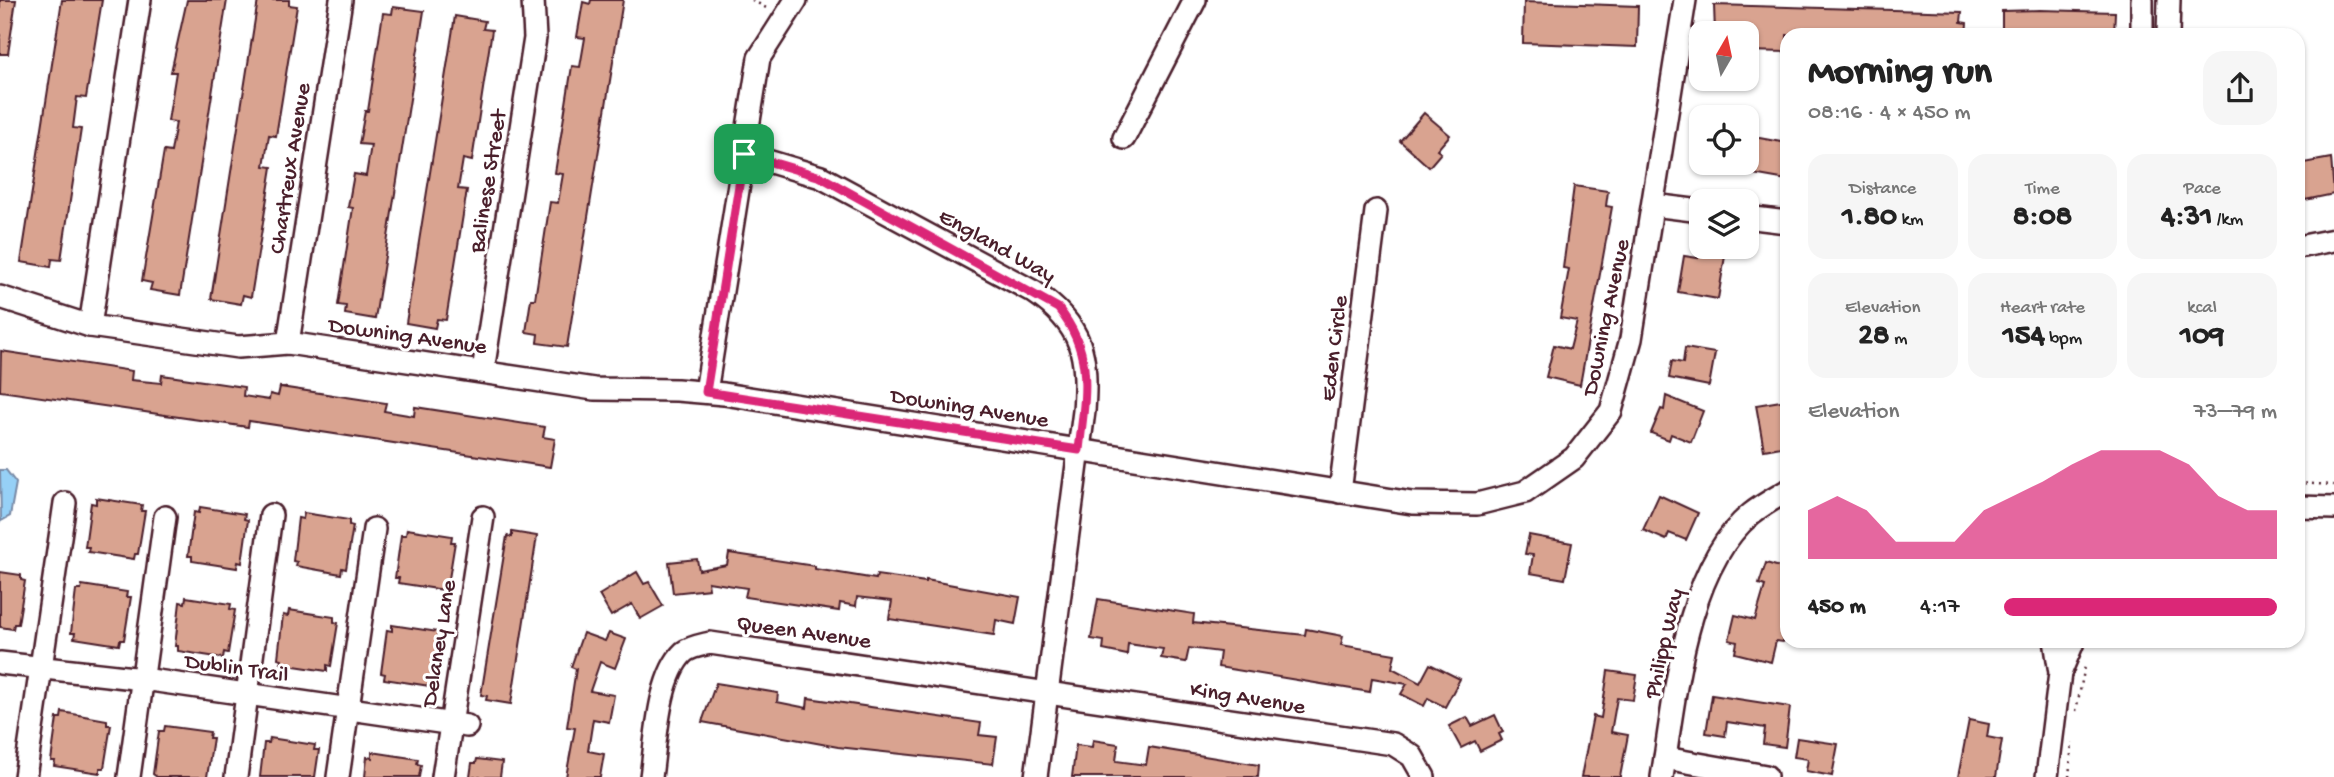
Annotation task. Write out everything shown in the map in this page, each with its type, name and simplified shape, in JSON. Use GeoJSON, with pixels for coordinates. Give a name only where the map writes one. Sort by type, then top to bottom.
{"type":"FeatureCollection","features":[{"type":"Feature","properties":{"kind":"street"},"geometry":{"type":"LineString","coordinates":[[90,326],[140,0]]}},
{"type":"Feature","properties":{"kind":"street","name":"Chartreux Avenue"},"geometry":{"type":"LineString","coordinates":[[288,343],[341,0]]}},
{"type":"Feature","properties":{"kind":"street","name":"Balinese Street"},"geometry":{"type":"LineString","coordinates":[[483,371],[535,38],[533,0]]}},
{"type":"Feature","properties":{"kind":"street"},"geometry":{"type":"LineString","coordinates":[[706,392],[759,58],[796,0]]}},
{"type":"Feature","properties":{"kind":"street"},"geometry":{"type":"LineString","coordinates":[[1125,138],[1195,0]]}},
{"type":"Feature","properties":{"kind":"street","name":"Downing Avenue"},"geometry":{"type":"LineString","coordinates":[[0,297],[90,326],[238,347],[288,343],[594,389],[706,392],[1412,503],[1477,504],[1525,492],[1574,458],[1611,411],[1620,387],[1653,205],[1685,0]]}},
{"type":"Feature","properties":{"kind":"street"},"geometry":{"type":"LineString","coordinates":[[2142,0],[2142,28]]}},
{"type":"Feature","properties":{"kind":"street"},"geometry":{"type":"LineString","coordinates":[[2168,28],[2169,0]]}},
{"type":"Feature","properties":{"kind":"street","name":"England Way"},"geometry":{"type":"LineString","coordinates":[[744,154],[821,177],[1058,308],[1072,325],[1084,357],[1086,386],[1049,692],[1036,777]]}},
{"type":"Feature","properties":{"kind":"street"},"geometry":{"type":"LineString","coordinates":[[1653,205],[1689,210]]}},
{"type":"Feature","properties":{"kind":"street","name":"Eden Circle"},"geometry":{"type":"LineString","coordinates":[[1340,492],[1376,211]]}},
{"type":"Feature","properties":{"kind":"street"},"geometry":{"type":"LineString","coordinates":[[1759,219],[1780,221]]}},
{"type":"Feature","properties":{"kind":"street"},"geometry":{"type":"LineString","coordinates":[[2305,246],[2334,240]]}},
{"type":"Feature","properties":{"kind":"street","name":"Philipp Way"},"geometry":{"type":"LineString","coordinates":[[1766,776],[1663,768],[1679,673],[1702,586],[1727,541],[1750,515],[1780,496]]}},
{"type":"Feature","properties":{"kind":"street"},"geometry":{"type":"LineString","coordinates":[[25,777],[65,503]]}},
{"type":"Feature","properties":{"kind":"street"},"geometry":{"type":"LineString","coordinates":[[2305,508],[2334,508]]}},
{"type":"Feature","properties":{"kind":"street"},"geometry":{"type":"LineString","coordinates":[[236,777],[271,515]]}},
{"type":"Feature","properties":{"kind":"street"},"geometry":{"type":"LineString","coordinates":[[129,777],[165,517]]}},
{"type":"Feature","properties":{"kind":"street","name":"Delaney Lane"},"geometry":{"type":"LineString","coordinates":[[443,777],[459,724],[483,517]]}},
{"type":"Feature","properties":{"kind":"street"},"geometry":{"type":"LineString","coordinates":[[338,777],[350,709],[374,528]]}},
{"type":"Feature","properties":{"kind":"street","name":"Queen Avenue"},"geometry":{"type":"LineString","coordinates":[[651,777],[664,694],[672,666],[686,650],[710,643],[1049,692]]}},
{"type":"Feature","properties":{"kind":"street"},"geometry":{"type":"LineString","coordinates":[[2046,777],[2060,673],[2056,648]]}},
{"type":"Feature","properties":{"kind":"street"},"geometry":{"type":"LineString","coordinates":[[2060,673],[2079,648]]}},
{"type":"Feature","properties":{"kind":"street","name":"Dublin Trail"},"geometry":{"type":"LineString","coordinates":[[0,663],[459,724]]}},
{"type":"Feature","properties":{"kind":"street","name":"King Avenue"},"geometry":{"type":"LineString","coordinates":[[1049,692],[1393,744],[1412,756],[1424,777]]}},
{"type":"Feature","properties":{"kind":"path"},"geometry":{"type":"LineString","coordinates":[[2305,483],[2334,485]]}},
{"type":"Feature","properties":{"kind":"path"},"geometry":{"type":"LineString","coordinates":[[2074,721],[2080,648]]}},
{"type":"Feature","properties":{"kind":"path"},"geometry":{"type":"LineString","coordinates":[[2069,777],[2073,732]]}},
{"type":"Feature","properties":{"kind":"water"},"geometry":{"type":"Polygon","coordinates":[[[0,470],[6,470],[16,483],[10,516],[1,521],[0,470]]]}},
{"type":"Feature","properties":{"kind":"building"},"geometry":{"type":"Polygon","coordinates":[[[0,0],[16,0],[8,54],[0,54],[0,0]]]}},
{"type":"Feature","properties":{"kind":"building"},"geometry":{"type":"Polygon","coordinates":[[[62,0],[102,0],[86,98],[77,97],[73,128],[81,129],[61,260],[52,259],[51,267],[21,262],[62,0]]]}},
{"type":"Feature","properties":{"kind":"building"},"geometry":{"type":"Polygon","coordinates":[[[187,0],[227,0],[180,295],[150,290],[152,283],[142,281],[164,151],[171,152],[176,122],[168,121],[176,72],[171,72],[187,0]]]}},
{"type":"Feature","properties":{"kind":"building"},"geometry":{"type":"Polygon","coordinates":[[[258,0],[289,0],[289,5],[297,6],[276,136],[269,135],[264,166],[272,167],[251,297],[243,295],[241,304],[211,299],[258,0]]]}},
{"type":"Feature","properties":{"kind":"building"},"geometry":{"type":"Polygon","coordinates":[[[591,0],[623,0],[567,347],[537,343],[538,334],[526,332],[531,299],[535,299],[550,202],[558,203],[563,174],[555,173],[572,66],[580,67],[585,38],[577,37],[583,2],[590,4],[591,0]]]}},
{"type":"Feature","properties":{"kind":"building"},"geometry":{"type":"Polygon","coordinates":[[[1524,2],[1638,6],[1637,47],[1523,43],[1524,2]]]}},
{"type":"Feature","properties":{"kind":"building"},"geometry":{"type":"Polygon","coordinates":[[[1714,5],[1962,12],[1961,22],[1967,23],[1967,28],[1780,28],[1780,52],[1759,51],[1759,21],[1715,21],[1714,5]]]}},
{"type":"Feature","properties":{"kind":"building"},"geometry":{"type":"Polygon","coordinates":[[[393,7],[424,11],[375,319],[345,314],[346,306],[338,305],[353,208],[348,207],[354,174],[366,176],[371,145],[359,144],[365,111],[368,111],[383,13],[392,14],[393,7]]]}},
{"type":"Feature","properties":{"kind":"building"},"geometry":{"type":"Polygon","coordinates":[[[2002,11],[2115,12],[2114,28],[2002,28],[2002,11]]]}},
{"type":"Feature","properties":{"kind":"building"},"geometry":{"type":"Polygon","coordinates":[[[455,16],[485,21],[483,29],[492,30],[472,161],[463,159],[458,189],[467,190],[446,320],[437,319],[435,328],[406,323],[455,16]]]}},
{"type":"Feature","properties":{"kind":"building"},"geometry":{"type":"Polygon","coordinates":[[[1424,113],[1450,135],[1437,150],[1441,153],[1429,167],[1400,141],[1424,113]]]}},
{"type":"Feature","properties":{"kind":"building"},"geometry":{"type":"Polygon","coordinates":[[[1759,138],[1780,142],[1780,179],[1758,175],[1759,138]]]}},
{"type":"Feature","properties":{"kind":"building"},"geometry":{"type":"Polygon","coordinates":[[[2331,158],[2334,194],[2305,200],[2305,163],[2331,158]]]}},
{"type":"Feature","properties":{"kind":"building"},"geometry":{"type":"Polygon","coordinates":[[[1574,186],[1608,191],[1606,206],[1612,207],[1580,385],[1546,377],[1554,345],[1570,349],[1577,321],[1560,318],[1569,269],[1563,268],[1574,186]]]}},
{"type":"Feature","properties":{"kind":"building"},"geometry":{"type":"Polygon","coordinates":[[[1684,256],[1689,259],[1725,259],[1718,299],[1678,292],[1684,256]]]}},
{"type":"Feature","properties":{"kind":"building"},"geometry":{"type":"Polygon","coordinates":[[[1685,348],[1715,353],[1709,386],[1669,378],[1672,361],[1683,363],[1685,348]]]}},
{"type":"Feature","properties":{"kind":"building"},"geometry":{"type":"Polygon","coordinates":[[[1,351],[132,371],[131,380],[161,383],[162,375],[244,387],[243,396],[269,400],[270,394],[278,396],[280,387],[386,403],[384,411],[414,416],[415,407],[545,427],[543,437],[555,439],[550,467],[249,421],[248,427],[0,391],[1,351]]]}},
{"type":"Feature","properties":{"kind":"building"},"geometry":{"type":"Polygon","coordinates":[[[1666,396],[1703,411],[1691,442],[1671,434],[1669,440],[1651,433],[1661,409],[1664,410],[1666,396]]]}},
{"type":"Feature","properties":{"kind":"building"},"geometry":{"type":"Polygon","coordinates":[[[1780,401],[1780,447],[1764,450],[1756,405],[1780,401]]]}},
{"type":"Feature","properties":{"kind":"building"},"geometry":{"type":"Polygon","coordinates":[[[1659,495],[1698,513],[1686,540],[1669,533],[1666,540],[1643,530],[1659,495]]]}},
{"type":"Feature","properties":{"kind":"building"},"geometry":{"type":"Polygon","coordinates":[[[96,498],[142,505],[141,511],[145,511],[138,554],[135,554],[134,559],[88,552],[89,547],[85,547],[91,503],[96,504],[96,498]]]}},
{"type":"Feature","properties":{"kind":"building"},"geometry":{"type":"Polygon","coordinates":[[[200,507],[245,514],[244,519],[248,520],[242,563],[238,562],[237,568],[192,561],[192,556],[188,556],[194,512],[199,513],[200,507]]]}},
{"type":"Feature","properties":{"kind":"building"},"geometry":{"type":"Polygon","coordinates":[[[304,513],[349,520],[349,525],[353,526],[346,569],[342,568],[341,574],[296,566],[297,562],[293,561],[298,518],[303,519],[304,513]]]}},
{"type":"Feature","properties":{"kind":"building"},"geometry":{"type":"Polygon","coordinates":[[[407,529],[452,536],[451,542],[455,542],[448,585],[445,585],[444,590],[398,583],[399,578],[395,578],[401,535],[406,535],[407,529]]]}},
{"type":"Feature","properties":{"kind":"building"},"geometry":{"type":"Polygon","coordinates":[[[512,532],[537,536],[511,704],[486,700],[487,696],[481,695],[507,536],[512,537],[512,532]]]}},
{"type":"Feature","properties":{"kind":"building"},"geometry":{"type":"Polygon","coordinates":[[[1529,535],[1572,543],[1565,579],[1530,573],[1533,555],[1525,554],[1529,535]]]}},
{"type":"Feature","properties":{"kind":"building"},"geometry":{"type":"Polygon","coordinates":[[[729,553],[815,566],[815,569],[876,579],[877,575],[926,580],[1020,597],[1015,624],[996,620],[994,635],[889,619],[892,601],[857,597],[856,606],[840,603],[839,611],[745,597],[747,588],[708,582],[709,589],[673,593],[669,562],[697,559],[699,570],[727,565],[729,553]]]}},
{"type":"Feature","properties":{"kind":"building"},"geometry":{"type":"Polygon","coordinates":[[[1766,563],[1780,567],[1780,642],[1776,641],[1771,662],[1735,653],[1737,642],[1729,640],[1735,615],[1755,620],[1765,586],[1759,584],[1766,563]]]}},
{"type":"Feature","properties":{"kind":"building"},"geometry":{"type":"Polygon","coordinates":[[[0,572],[21,575],[21,580],[25,581],[18,624],[14,624],[13,629],[0,627],[0,572]]]}},
{"type":"Feature","properties":{"kind":"building"},"geometry":{"type":"Polygon","coordinates":[[[637,572],[644,584],[649,582],[663,606],[640,619],[632,604],[611,616],[599,595],[637,572]]]}},
{"type":"Feature","properties":{"kind":"building"},"geometry":{"type":"Polygon","coordinates":[[[82,585],[127,592],[126,597],[131,597],[124,640],[120,640],[119,645],[74,638],[75,633],[71,633],[76,590],[81,590],[82,585]]]}},
{"type":"Feature","properties":{"kind":"building"},"geometry":{"type":"Polygon","coordinates":[[[186,597],[231,604],[230,609],[235,610],[228,653],[224,652],[223,658],[178,651],[178,646],[175,646],[180,602],[185,603],[186,597]]]}},
{"type":"Feature","properties":{"kind":"building"},"geometry":{"type":"Polygon","coordinates":[[[1098,599],[1194,614],[1193,623],[1305,635],[1306,629],[1343,636],[1341,645],[1395,654],[1392,668],[1420,683],[1430,664],[1460,679],[1445,707],[1428,698],[1424,706],[1401,694],[1407,684],[1372,678],[1370,692],[1218,667],[1220,652],[1189,648],[1186,662],[1161,658],[1163,649],[1128,644],[1127,655],[1103,650],[1104,641],[1091,639],[1098,599]]]}},
{"type":"Feature","properties":{"kind":"building"},"geometry":{"type":"Polygon","coordinates":[[[289,610],[334,617],[334,622],[338,623],[331,666],[327,665],[327,671],[281,664],[282,659],[278,658],[283,615],[288,616],[289,610]]]}},
{"type":"Feature","properties":{"kind":"building"},"geometry":{"type":"Polygon","coordinates":[[[392,625],[438,632],[437,637],[441,638],[434,681],[431,680],[430,686],[384,679],[385,674],[381,673],[387,630],[392,631],[392,625]]]}},
{"type":"Feature","properties":{"kind":"building"},"geometry":{"type":"Polygon","coordinates":[[[583,633],[605,641],[609,633],[626,639],[615,668],[600,662],[590,691],[614,695],[609,722],[593,719],[588,751],[604,754],[600,777],[566,777],[575,728],[567,727],[576,669],[571,667],[583,633]]]}},
{"type":"Feature","properties":{"kind":"building"},"geometry":{"type":"Polygon","coordinates":[[[1608,671],[1637,675],[1633,700],[1617,698],[1611,732],[1628,735],[1620,777],[1581,777],[1593,716],[1601,718],[1608,671]]]}},
{"type":"Feature","properties":{"kind":"building"},"geometry":{"type":"Polygon","coordinates":[[[716,683],[778,693],[777,702],[807,708],[808,698],[981,723],[979,735],[997,737],[993,764],[838,747],[702,722],[716,683]]]}},
{"type":"Feature","properties":{"kind":"building"},"geometry":{"type":"Polygon","coordinates":[[[1712,695],[1790,707],[1785,747],[1763,744],[1765,728],[1727,722],[1725,736],[1706,733],[1712,695]]]}},
{"type":"Feature","properties":{"kind":"building"},"geometry":{"type":"Polygon","coordinates":[[[62,712],[107,720],[107,725],[111,725],[104,768],[100,768],[100,773],[54,766],[55,761],[51,761],[57,718],[61,718],[62,712]]]}},
{"type":"Feature","properties":{"kind":"building"},"geometry":{"type":"Polygon","coordinates":[[[1495,715],[1503,732],[1499,734],[1502,740],[1480,751],[1475,741],[1461,748],[1449,726],[1467,717],[1472,726],[1495,715]]]}},
{"type":"Feature","properties":{"kind":"building"},"geometry":{"type":"Polygon","coordinates":[[[1969,720],[1989,724],[1987,737],[2002,740],[1996,777],[1958,777],[1969,720]]]}},
{"type":"Feature","properties":{"kind":"building"},"geometry":{"type":"Polygon","coordinates":[[[165,726],[210,732],[209,738],[213,738],[207,777],[157,777],[153,774],[159,731],[164,731],[165,726]]]}},
{"type":"Feature","properties":{"kind":"building"},"geometry":{"type":"Polygon","coordinates":[[[270,738],[315,745],[314,750],[319,750],[315,777],[260,777],[264,743],[269,743],[270,738]]]}},
{"type":"Feature","properties":{"kind":"building"},"geometry":{"type":"Polygon","coordinates":[[[1797,738],[1838,744],[1832,776],[1806,771],[1808,759],[1794,757],[1797,738]]]}},
{"type":"Feature","properties":{"kind":"building"},"geometry":{"type":"Polygon","coordinates":[[[1093,740],[1118,744],[1116,761],[1146,765],[1149,747],[1259,765],[1258,777],[1072,777],[1076,745],[1092,747],[1093,740]]]}},
{"type":"Feature","properties":{"kind":"building"},"geometry":{"type":"Polygon","coordinates":[[[372,752],[418,759],[417,764],[421,765],[419,777],[365,777],[367,757],[372,758],[372,752]]]}},
{"type":"Feature","properties":{"kind":"building"},"geometry":{"type":"Polygon","coordinates":[[[477,759],[502,762],[500,777],[470,777],[472,763],[476,763],[477,759]]]}},
{"type":"Feature","properties":{"kind":"route"},"geometry":{"type":"LineString","coordinates":[[744,154],[821,177],[1034,292],[1058,308],[1072,325],[1084,357],[1086,386],[1079,450],[706,392],[744,154]]}}]}
